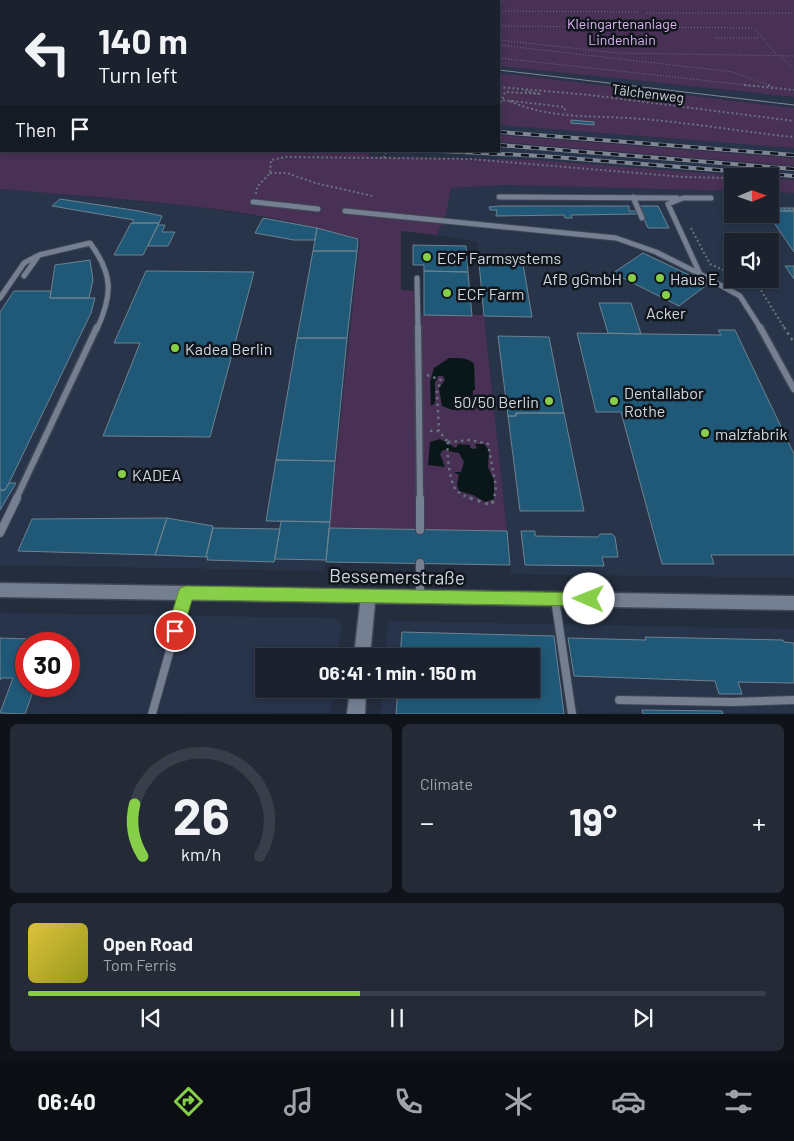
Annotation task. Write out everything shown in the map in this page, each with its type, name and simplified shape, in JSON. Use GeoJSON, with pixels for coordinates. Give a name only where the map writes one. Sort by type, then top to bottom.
{"type":"FeatureCollection","features":[{"type":"Feature","properties":{"kind":"street","name":"Bessemerstraße"},"geometry":{"type":"LineString","coordinates":[[0,590],[794,603]]}},
{"type":"Feature","properties":{"kind":"street"},"geometry":{"type":"LineString","coordinates":[[363,648],[368,596]]}},
{"type":"Feature","properties":{"kind":"street"},"geometry":{"type":"LineString","coordinates":[[356,714],[357,698]]}},
{"type":"Feature","properties":{"kind":"lane"},"geometry":{"type":"LineString","coordinates":[[498,197],[711,198]]}},
{"type":"Feature","properties":{"kind":"lane"},"geometry":{"type":"LineString","coordinates":[[633,198],[642,218]]}},
{"type":"Feature","properties":{"kind":"lane"},"geometry":{"type":"LineString","coordinates":[[684,198],[674,199],[668,204],[700,274]]}},
{"type":"Feature","properties":{"kind":"lane"},"geometry":{"type":"LineString","coordinates":[[253,202],[318,209]]}},
{"type":"Feature","properties":{"kind":"lane"},"geometry":{"type":"LineString","coordinates":[[345,211],[616,238],[656,252],[740,296],[752,313],[794,390]]}},
{"type":"Feature","properties":{"kind":"lane"},"geometry":{"type":"LineString","coordinates":[[0,298],[24,263],[39,255],[90,243],[104,261],[110,288],[107,307],[0,533]]}},
{"type":"Feature","properties":{"kind":"lane"},"geometry":{"type":"LineString","coordinates":[[24,276],[39,255]]}},
{"type":"Feature","properties":{"kind":"lane"},"geometry":{"type":"LineString","coordinates":[[417,278],[420,530]]}},
{"type":"Feature","properties":{"kind":"lane"},"geometry":{"type":"LineString","coordinates":[[420,563],[420,597]]}},
{"type":"Feature","properties":{"kind":"lane"},"geometry":{"type":"LineString","coordinates":[[152,714],[186,593]]}},
{"type":"Feature","properties":{"kind":"lane"},"geometry":{"type":"LineString","coordinates":[[555,599],[572,714]]}},
{"type":"Feature","properties":{"kind":"lane"},"geometry":{"type":"LineString","coordinates":[[619,700],[731,702],[794,700]]}},
{"type":"Feature","properties":{"kind":"path"},"geometry":{"type":"LineString","coordinates":[[500,11],[639,12]]}},
{"type":"Feature","properties":{"kind":"path"},"geometry":{"type":"LineString","coordinates":[[646,13],[794,14]]}},
{"type":"Feature","properties":{"kind":"path"},"geometry":{"type":"LineString","coordinates":[[500,26],[754,28],[760,38],[793,68]]}},
{"type":"Feature","properties":{"kind":"path"},"geometry":{"type":"LineString","coordinates":[[715,38],[760,38]]}},
{"type":"Feature","properties":{"kind":"path"},"geometry":{"type":"LineString","coordinates":[[500,40],[616,53],[794,56]]}},
{"type":"Feature","properties":{"kind":"path"},"geometry":{"type":"LineString","coordinates":[[500,45],[733,72],[757,78],[774,88]]}},
{"type":"Feature","properties":{"kind":"path"},"geometry":{"type":"LineString","coordinates":[[500,58],[794,90]]}},
{"type":"Feature","properties":{"kind":"path","name":"Tälchenweg"},"geometry":{"type":"LineString","coordinates":[[500,87],[590,95],[652,104],[671,104],[794,121]]}},
{"type":"Feature","properties":{"kind":"path"},"geometry":{"type":"LineString","coordinates":[[500,105],[505,92],[541,94],[508,88]]}},
{"type":"Feature","properties":{"kind":"path"},"geometry":{"type":"LineString","coordinates":[[502,100],[564,107],[566,113]]}},
{"type":"Feature","properties":{"kind":"path"},"geometry":{"type":"LineString","coordinates":[[510,101],[518,106],[566,113],[642,119],[794,137]]}},
{"type":"Feature","properties":{"kind":"path"},"geometry":{"type":"LineString","coordinates":[[384,158],[386,152]]}},
{"type":"Feature","properties":{"kind":"path"},"geometry":{"type":"LineString","coordinates":[[253,202],[257,187],[270,173],[271,160],[275,158],[470,159],[653,173],[684,178],[724,178]]}},
{"type":"Feature","properties":{"kind":"path"},"geometry":{"type":"LineString","coordinates":[[270,173],[287,173],[315,183],[372,196]]}},
{"type":"Feature","properties":{"kind":"path"},"geometry":{"type":"LineString","coordinates":[[779,208],[794,209]]}},
{"type":"Feature","properties":{"kind":"path"},"geometry":{"type":"LineString","coordinates":[[691,228],[710,264],[724,271]]}},
{"type":"Feature","properties":{"kind":"path"},"geometry":{"type":"LineString","coordinates":[[760,288],[794,343]]}},
{"type":"Feature","properties":{"kind":"path"},"geometry":{"type":"LineString","coordinates":[[429,375],[442,380],[438,392],[439,431],[448,442]]}},
{"type":"Feature","properties":{"kind":"path"},"geometry":{"type":"LineString","coordinates":[[419,430],[439,431]]}},
{"type":"Feature","properties":{"kind":"path"},"geometry":{"type":"LineString","coordinates":[[453,440],[482,440],[488,444],[493,454],[492,467],[497,483],[494,501],[490,505],[462,495],[454,488],[453,473],[445,452],[448,442],[453,440]]}},
{"type":"Feature","properties":{"kind":"shaded area"},"geometry":{"type":"Polygon","coordinates":[[[500,66],[794,97],[794,108],[500,73],[500,66]]]}},
{"type":"Feature","properties":{"kind":"shaded area"},"geometry":{"type":"Polygon","coordinates":[[[500,125],[794,148],[794,158],[500,135],[500,125]]]}},
{"type":"Feature","properties":{"kind":"shaded area"},"geometry":{"type":"Polygon","coordinates":[[[500,142],[794,166],[794,180],[779,179],[779,168],[724,168],[724,175],[538,160],[369,156],[370,152],[500,152],[500,142]]]}},
{"type":"Feature","properties":{"kind":"shaded area"},"geometry":{"type":"Polygon","coordinates":[[[506,185],[724,191],[724,223],[779,223],[779,192],[794,193],[794,578],[511,574],[477,242],[437,235],[446,214],[451,188],[506,185]]]}},
{"type":"Feature","properties":{"kind":"shaded area"},"geometry":{"type":"Polygon","coordinates":[[[0,189],[192,206],[317,226],[360,239],[325,571],[0,565],[0,189]]]}},
{"type":"Feature","properties":{"kind":"shaded area"},"geometry":{"type":"Polygon","coordinates":[[[449,358],[466,359],[474,364],[475,390],[473,390],[472,406],[469,409],[453,410],[442,406],[439,388],[445,380],[443,376],[438,376],[435,383],[435,403],[431,406],[430,382],[434,368],[449,358]]]}},
{"type":"Feature","properties":{"kind":"shaded area"},"geometry":{"type":"Polygon","coordinates":[[[440,439],[456,448],[458,444],[470,445],[470,448],[474,449],[477,448],[475,444],[484,444],[489,450],[488,467],[494,480],[494,499],[485,502],[473,495],[459,491],[457,484],[459,475],[454,472],[461,472],[464,462],[459,453],[443,450],[440,454],[445,467],[428,465],[430,442],[440,439]]]}},
{"type":"Feature","properties":{"kind":"shaded area"},"geometry":{"type":"Polygon","coordinates":[[[0,613],[336,618],[342,623],[339,648],[255,648],[255,698],[333,698],[331,713],[0,714],[0,613]]]}},
{"type":"Feature","properties":{"kind":"shaded area"},"geometry":{"type":"Polygon","coordinates":[[[388,621],[794,629],[794,713],[380,714],[381,698],[540,698],[540,648],[386,648],[388,621]]]}},
{"type":"Feature","properties":{"kind":"green space","name":"Kleingartenanlage Lindenhain"},"geometry":{"type":"Polygon","coordinates":[[[500,0],[794,0],[794,97],[500,66],[500,0]]]}},
{"type":"Feature","properties":{"kind":"green space"},"geometry":{"type":"Polygon","coordinates":[[[500,73],[794,108],[794,148],[500,125],[500,73]]]}},
{"type":"Feature","properties":{"kind":"green space"},"geometry":{"type":"Polygon","coordinates":[[[500,135],[794,158],[794,166],[500,142],[500,135]]]}},
{"type":"Feature","properties":{"kind":"green space"},"geometry":{"type":"Polygon","coordinates":[[[0,152],[370,152],[369,156],[538,160],[724,175],[724,191],[506,185],[451,188],[446,214],[437,235],[401,231],[401,290],[415,291],[414,315],[484,315],[507,531],[329,528],[360,239],[272,218],[136,200],[0,189],[0,152]]]}},
{"type":"Feature","properties":{"kind":"green space"},"geometry":{"type":"Polygon","coordinates":[[[779,179],[794,180],[794,193],[779,192],[779,179]]]}},
{"type":"Feature","properties":{"kind":"building"},"geometry":{"type":"Polygon","coordinates":[[[571,120],[594,122],[594,125],[571,123],[571,120]]]}},
{"type":"Feature","properties":{"kind":"building"},"geometry":{"type":"Polygon","coordinates":[[[60,199],[162,216],[159,223],[132,223],[134,220],[52,206],[60,199]]]}},
{"type":"Feature","properties":{"kind":"building"},"geometry":{"type":"Polygon","coordinates":[[[629,206],[629,211],[636,211],[638,214],[571,215],[572,218],[565,218],[564,215],[496,216],[497,210],[490,210],[489,207],[629,206]]]}},
{"type":"Feature","properties":{"kind":"building"},"geometry":{"type":"Polygon","coordinates":[[[638,206],[658,206],[669,228],[648,228],[638,206]]]}},
{"type":"Feature","properties":{"kind":"building"},"geometry":{"type":"Polygon","coordinates":[[[779,208],[794,208],[794,211],[779,211],[779,208]]]}},
{"type":"Feature","properties":{"kind":"building"},"geometry":{"type":"Polygon","coordinates":[[[779,211],[794,211],[794,252],[774,223],[779,223],[779,211]]]}},
{"type":"Feature","properties":{"kind":"building"},"geometry":{"type":"Polygon","coordinates":[[[263,218],[317,228],[315,240],[294,240],[255,233],[263,218]]]}},
{"type":"Feature","properties":{"kind":"building"},"geometry":{"type":"Polygon","coordinates":[[[131,223],[159,223],[143,255],[114,255],[131,223]]]}},
{"type":"Feature","properties":{"kind":"building"},"geometry":{"type":"Polygon","coordinates":[[[158,225],[165,225],[162,232],[175,232],[168,246],[148,246],[158,225]]]}},
{"type":"Feature","properties":{"kind":"building"},"geometry":{"type":"Polygon","coordinates":[[[317,228],[358,239],[357,251],[313,251],[317,228]]]}},
{"type":"Feature","properties":{"kind":"building"},"geometry":{"type":"Polygon","coordinates":[[[413,245],[466,246],[468,272],[424,271],[424,265],[413,265],[413,245]]]}},
{"type":"Feature","properties":{"kind":"building"},"geometry":{"type":"Polygon","coordinates":[[[313,251],[357,251],[347,338],[297,338],[313,251]]]}},
{"type":"Feature","properties":{"kind":"building","name":"Haus E"},"geometry":{"type":"Polygon","coordinates":[[[643,253],[708,284],[679,306],[613,273],[643,253]]]}},
{"type":"Feature","properties":{"kind":"building"},"geometry":{"type":"Polygon","coordinates":[[[90,260],[93,280],[89,298],[50,298],[55,265],[90,260]]]}},
{"type":"Feature","properties":{"kind":"building"},"geometry":{"type":"Polygon","coordinates":[[[479,263],[523,264],[532,317],[484,316],[479,263]]]}},
{"type":"Feature","properties":{"kind":"building"},"geometry":{"type":"Polygon","coordinates":[[[785,266],[794,266],[794,279],[785,266]]]}},
{"type":"Feature","properties":{"kind":"building"},"geometry":{"type":"Polygon","coordinates":[[[146,271],[254,272],[210,437],[103,436],[140,343],[114,343],[146,271]]]}},
{"type":"Feature","properties":{"kind":"building","name":"ECF Farm"},"geometry":{"type":"Polygon","coordinates":[[[424,271],[468,272],[472,316],[424,315],[424,271]]]}},
{"type":"Feature","properties":{"kind":"building"},"geometry":{"type":"Polygon","coordinates":[[[14,291],[51,291],[50,298],[95,298],[91,313],[9,483],[5,490],[0,490],[0,312],[14,291]]]}},
{"type":"Feature","properties":{"kind":"building"},"geometry":{"type":"Polygon","coordinates":[[[599,303],[631,303],[641,334],[608,333],[599,303]]]}},
{"type":"Feature","properties":{"kind":"building","name":"malzfabrik"},"geometry":{"type":"Polygon","coordinates":[[[718,330],[735,330],[794,454],[794,555],[711,555],[714,564],[662,564],[621,412],[596,412],[577,333],[721,335],[718,330]]]}},
{"type":"Feature","properties":{"kind":"building"},"geometry":{"type":"Polygon","coordinates":[[[498,336],[549,337],[564,413],[516,413],[516,416],[508,416],[498,336]]]}},
{"type":"Feature","properties":{"kind":"building"},"geometry":{"type":"Polygon","coordinates":[[[297,338],[347,338],[335,461],[276,460],[297,338]]]}},
{"type":"Feature","properties":{"kind":"building"},"geometry":{"type":"Polygon","coordinates":[[[516,413],[564,413],[584,511],[520,511],[508,416],[516,416],[516,413]]]}},
{"type":"Feature","properties":{"kind":"building"},"geometry":{"type":"Polygon","coordinates":[[[276,460],[335,461],[330,522],[266,521],[276,460]]]}},
{"type":"Feature","properties":{"kind":"building"},"geometry":{"type":"Polygon","coordinates":[[[9,483],[16,483],[0,510],[0,490],[5,490],[9,483]]]}},
{"type":"Feature","properties":{"kind":"building"},"geometry":{"type":"Polygon","coordinates":[[[167,518],[155,555],[18,551],[32,519],[167,518]]]}},
{"type":"Feature","properties":{"kind":"building"},"geometry":{"type":"Polygon","coordinates":[[[167,518],[213,526],[206,557],[155,555],[167,518]]]}},
{"type":"Feature","properties":{"kind":"building"},"geometry":{"type":"Polygon","coordinates":[[[281,521],[330,522],[326,560],[275,559],[281,521]]]}},
{"type":"Feature","properties":{"kind":"building"},"geometry":{"type":"Polygon","coordinates":[[[213,528],[280,529],[274,562],[207,560],[208,557],[206,557],[213,528]]]}},
{"type":"Feature","properties":{"kind":"building"},"geometry":{"type":"Polygon","coordinates":[[[329,528],[507,531],[510,565],[326,562],[329,528]]]}},
{"type":"Feature","properties":{"kind":"building"},"geometry":{"type":"Polygon","coordinates":[[[521,531],[535,531],[535,536],[598,537],[600,534],[612,534],[615,537],[618,557],[602,557],[604,566],[525,565],[521,531]]]}},
{"type":"Feature","properties":{"kind":"building"},"geometry":{"type":"Polygon","coordinates":[[[402,632],[554,636],[564,714],[396,714],[397,698],[540,698],[540,648],[401,648],[402,632]]]}},
{"type":"Feature","properties":{"kind":"building"},"geometry":{"type":"Polygon","coordinates":[[[645,637],[783,640],[784,642],[794,643],[794,683],[738,682],[742,694],[719,694],[715,681],[574,676],[568,638],[646,640],[645,637]]]}},
{"type":"Feature","properties":{"kind":"building"},"geometry":{"type":"Polygon","coordinates":[[[0,638],[15,638],[15,697],[31,697],[25,714],[0,713],[13,678],[1,678],[0,680],[0,638]]]}},
{"type":"Feature","properties":{"kind":"building"},"geometry":{"type":"Polygon","coordinates":[[[642,710],[722,711],[723,714],[643,714],[642,710]]]}},
{"type":"Feature","properties":{"kind":"tram line"},"geometry":{"type":"LineString","coordinates":[[500,70],[794,105]]}},
{"type":"Feature","properties":{"kind":"railway"},"geometry":{"type":"LineString","coordinates":[[500,132],[794,155]]}},
{"type":"Feature","properties":{"kind":"railway"},"geometry":{"type":"LineString","coordinates":[[500,145],[794,169]]}},
{"type":"Feature","properties":{"kind":"railway"},"geometry":{"type":"LineString","coordinates":[[461,152],[541,156],[794,176]]}},
{"type":"Feature","properties":{"kind":"place","name":"ECF Farmsystems"},"geometry":{"type":"Point","coordinates":[427,257]}},
{"type":"Feature","properties":{"kind":"place","name":"AfB gGmbH"},"geometry":{"type":"Point","coordinates":[632,278]}},
{"type":"Feature","properties":{"kind":"place","name":"Haus E"},"geometry":{"type":"Point","coordinates":[660,278]}},
{"type":"Feature","properties":{"kind":"place","name":"ECF Farm"},"geometry":{"type":"Point","coordinates":[447,293]}},
{"type":"Feature","properties":{"kind":"place","name":"Acker"},"geometry":{"type":"Point","coordinates":[666,295]}},
{"type":"Feature","properties":{"kind":"place","name":"Kadea Berlin"},"geometry":{"type":"Point","coordinates":[175,348]}},
{"type":"Feature","properties":{"kind":"place","name":"50/50 Berlin"},"geometry":{"type":"Point","coordinates":[549,401]}},
{"type":"Feature","properties":{"kind":"place","name":"Dentallabor Rothe"},"geometry":{"type":"Point","coordinates":[614,401]}},
{"type":"Feature","properties":{"kind":"place","name":"malzfabrik"},"geometry":{"type":"Point","coordinates":[705,433]}},
{"type":"Feature","properties":{"kind":"place","name":"KADEA"},"geometry":{"type":"Point","coordinates":[122,474]}},
{"type":"Feature","properties":{"kind":"route"},"geometry":{"type":"LineString","coordinates":[[175,631],[186,593],[589,599]]}}]}
